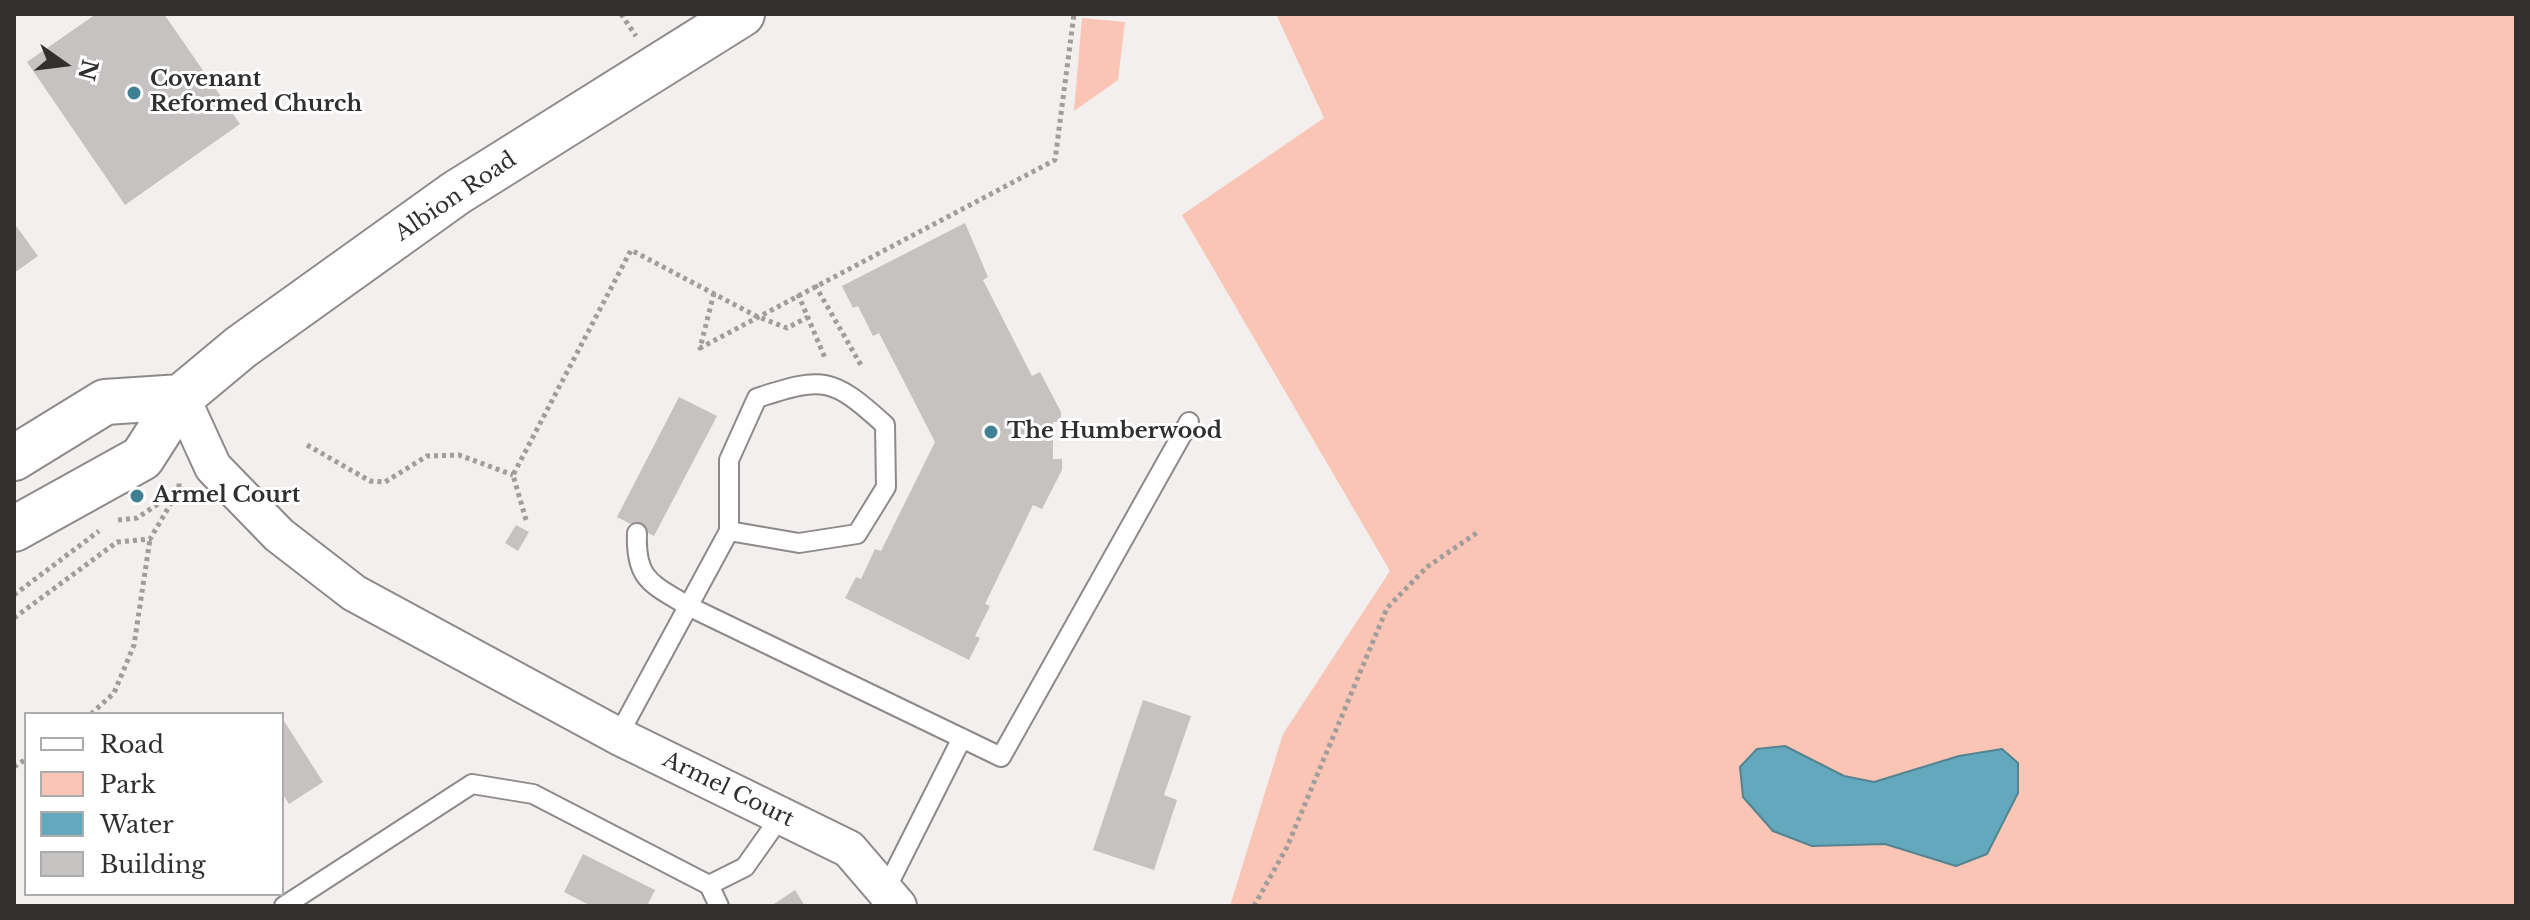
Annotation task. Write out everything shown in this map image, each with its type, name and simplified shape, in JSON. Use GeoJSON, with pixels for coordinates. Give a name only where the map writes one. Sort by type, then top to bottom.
{"type":"FeatureCollection","features":[{"type":"Feature","properties":{"kind":"main road","name":"Albion Road"},"geometry":{"type":"LineString","coordinates":[[14,529],[142,458],[181,397],[241,347],[456,193],[742,14]]}},
{"type":"Feature","properties":{"kind":"main road"},"geometry":{"type":"LineString","coordinates":[[14,458],[105,402],[181,397]]}},
{"type":"Feature","properties":{"kind":"street","name":"Armel Court"},"geometry":{"type":"LineString","coordinates":[[181,397],[213,467],[279,535],[354,593],[618,736],[849,849],[892,898]]}},
{"type":"Feature","properties":{"kind":"lane"},"geometry":{"type":"LineString","coordinates":[[618,736],[729,531],[729,460],[757,398],[807,382],[849,392],[885,425],[886,487],[857,534],[799,543],[729,531]]}},
{"type":"Feature","properties":{"kind":"lane"},"geometry":{"type":"LineString","coordinates":[[637,533],[636,557],[646,580],[688,606],[1001,757],[1189,422]]}},
{"type":"Feature","properties":{"kind":"lane"},"geometry":{"type":"LineString","coordinates":[[892,898],[962,738]]}},
{"type":"Feature","properties":{"kind":"lane"},"geometry":{"type":"LineString","coordinates":[[284,906],[472,784],[533,794],[709,885],[719,906]]}},
{"type":"Feature","properties":{"kind":"lane"},"geometry":{"type":"LineString","coordinates":[[709,885],[745,867],[781,816]]}},
{"type":"Feature","properties":{"kind":"path"},"geometry":{"type":"LineString","coordinates":[[714,293],[700,348],[1055,160],[1074,14]]}},
{"type":"Feature","properties":{"kind":"path"},"geometry":{"type":"LineString","coordinates":[[526,520],[513,475],[631,250],[756,316],[787,328],[808,317]]}},
{"type":"Feature","properties":{"kind":"path"},"geometry":{"type":"LineString","coordinates":[[815,285],[862,367]]}},
{"type":"Feature","properties":{"kind":"path"},"geometry":{"type":"LineString","coordinates":[[798,294],[825,358]]}},
{"type":"Feature","properties":{"kind":"path"},"geometry":{"type":"LineString","coordinates":[[307,445],[370,481],[385,482],[427,456],[459,455],[513,475]]}},
{"type":"Feature","properties":{"kind":"path"},"geometry":{"type":"LineString","coordinates":[[93,712],[114,693],[134,645],[150,539],[179,490]]}},
{"type":"Feature","properties":{"kind":"path"},"geometry":{"type":"LineString","coordinates":[[1254,906],[1287,847],[1387,608],[1427,567],[1478,532]]}},
{"type":"Feature","properties":{"kind":"path"},"geometry":{"type":"LineString","coordinates":[[14,618],[117,542],[150,539]]}},
{"type":"Feature","properties":{"kind":"green space"},"geometry":{"type":"Polygon","coordinates":[[[1276,14],[2516,14],[2516,906],[1230,906],[1283,734],[1390,571],[1182,215],[1324,118],[1276,14]]]}},
{"type":"Feature","properties":{"kind":"green space"},"geometry":{"type":"Polygon","coordinates":[[[1082,18],[1125,22],[1118,80],[1074,111],[1082,18]]]}},
{"type":"Feature","properties":{"kind":"water"},"geometry":{"type":"Polygon","coordinates":[[[1785,746],[1844,776],[1874,782],[1959,756],[2002,749],[2018,763],[2018,793],[1987,854],[1956,866],[1885,844],[1812,846],[1773,831],[1743,797],[1740,767],[1757,749],[1785,746]]]}},
{"type":"Feature","properties":{"kind":"building","name":"Covenant Reformed Church"},"geometry":{"type":"Polygon","coordinates":[[[96,14],[164,14],[240,124],[125,205],[27,62],[96,14]]]}},
{"type":"Feature","properties":{"kind":"building"},"geometry":{"type":"Polygon","coordinates":[[[14,223],[38,256],[14,273],[14,223]]]}},
{"type":"Feature","properties":{"kind":"building","name":"The Humberwood"},"geometry":{"type":"Polygon","coordinates":[[[965,223],[988,277],[983,280],[1032,376],[1040,372],[1061,412],[1061,422],[1053,422],[1053,459],[1062,459],[1062,470],[1042,509],[1033,505],[985,604],[990,606],[975,636],[980,638],[969,660],[845,598],[856,577],[861,579],[875,549],[881,551],[935,442],[879,333],[873,336],[858,306],[853,308],[842,286],[965,223]]]}},
{"type":"Feature","properties":{"kind":"building"},"geometry":{"type":"Polygon","coordinates":[[[679,397],[717,416],[654,536],[617,517],[679,397]]]}},
{"type":"Feature","properties":{"kind":"building"},"geometry":{"type":"Polygon","coordinates":[[[516,525],[529,532],[518,551],[505,543],[516,525]]]}},
{"type":"Feature","properties":{"kind":"building"},"geometry":{"type":"Polygon","coordinates":[[[1143,700],[1191,716],[1164,795],[1177,800],[1154,870],[1093,850],[1143,700]]]}},
{"type":"Feature","properties":{"kind":"building"},"geometry":{"type":"Polygon","coordinates":[[[284,721],[323,782],[289,804],[284,796],[284,721]]]}},
{"type":"Feature","properties":{"kind":"building"},"geometry":{"type":"Polygon","coordinates":[[[583,854],[655,890],[647,906],[591,906],[564,892],[583,854]]]}},
{"type":"Feature","properties":{"kind":"building"},"geometry":{"type":"Polygon","coordinates":[[[795,890],[805,906],[771,906],[795,890]]]}},
{"type":"Feature","properties":{"kind":"place","name":"Covenant Reformed Church"},"geometry":{"type":"Point","coordinates":[134,93]}},
{"type":"Feature","properties":{"kind":"place","name":"The Humberwood"},"geometry":{"type":"Point","coordinates":[991,432]}},
{"type":"Feature","properties":{"kind":"place","name":"Armel Court"},"geometry":{"type":"Point","coordinates":[137,496]}}]}
